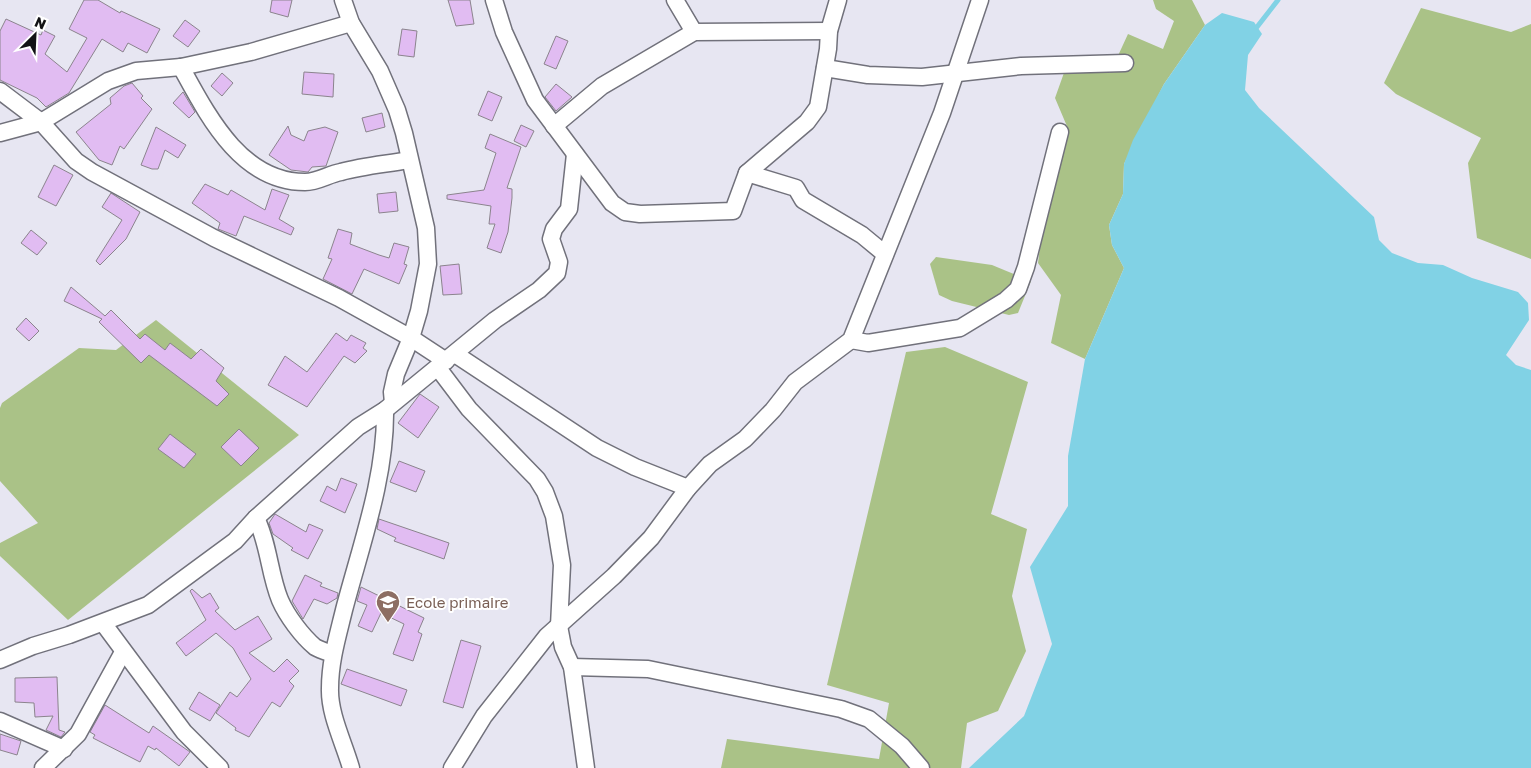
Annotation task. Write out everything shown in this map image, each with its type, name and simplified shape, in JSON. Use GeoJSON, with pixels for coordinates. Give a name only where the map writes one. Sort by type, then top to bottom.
{"type":"FeatureCollection","features":[{"type":"Feature","properties":{"kind":"street"},"geometry":{"type":"LineString","coordinates":[[343,0],[351,23],[380,70],[397,110],[424,214],[428,264],[411,338],[396,374],[375,491],[333,654],[330,688],[331,701],[351,768]]}},
{"type":"Feature","properties":{"kind":"street"},"geometry":{"type":"LineString","coordinates":[[494,0],[504,32],[535,100],[612,203],[624,212],[640,214],[733,211],[746,173],[807,122],[820,101],[829,31],[838,0]]}},
{"type":"Feature","properties":{"kind":"street"},"geometry":{"type":"LineString","coordinates":[[675,0],[694,32]]}},
{"type":"Feature","properties":{"kind":"street"},"geometry":{"type":"LineString","coordinates":[[452,768],[484,716],[537,648],[614,576],[651,538],[688,488],[710,464],[746,439],[774,410],[795,382],[851,340],[942,113],[980,0]]}},
{"type":"Feature","properties":{"kind":"street"},"geometry":{"type":"LineString","coordinates":[[0,133],[41,122],[108,81],[136,72],[181,67],[251,52],[351,23]]}},
{"type":"Feature","properties":{"kind":"street"},"geometry":{"type":"LineString","coordinates":[[554,126],[602,86],[694,32],[829,31]]}},
{"type":"Feature","properties":{"kind":"street"},"geometry":{"type":"LineString","coordinates":[[825,68],[892,77],[955,75],[1021,66],[1125,63]]}},
{"type":"Feature","properties":{"kind":"street"},"geometry":{"type":"LineString","coordinates":[[181,67],[206,112],[228,142],[264,173],[277,179],[306,182],[340,172],[409,160]]}},
{"type":"Feature","properties":{"kind":"street"},"geometry":{"type":"LineString","coordinates":[[0,91],[41,122],[76,161],[92,172],[125,188],[214,238],[339,298],[411,338],[446,361],[597,448],[635,467],[688,488]]}},
{"type":"Feature","properties":{"kind":"street"},"geometry":{"type":"LineString","coordinates":[[851,340],[868,343],[960,328],[1006,300],[1018,289],[1060,132]]}},
{"type":"Feature","properties":{"kind":"street"},"geometry":{"type":"LineString","coordinates":[[0,660],[33,646],[103,623],[148,605],[235,540],[256,518],[358,427],[389,406],[495,320],[539,290],[557,273],[559,262],[551,239],[554,229],[569,209],[575,154]]}},
{"type":"Feature","properties":{"kind":"street"},"geometry":{"type":"LineString","coordinates":[[746,173],[796,188],[803,200],[862,236],[885,254]]}},
{"type":"Feature","properties":{"kind":"street"},"geometry":{"type":"LineString","coordinates":[[446,361],[469,409],[530,472],[545,492],[554,516],[562,565],[559,626],[563,647],[572,667],[586,768]]}},
{"type":"Feature","properties":{"kind":"street"},"geometry":{"type":"LineString","coordinates":[[256,518],[266,541],[280,599],[285,608],[304,635],[316,648],[333,654]]}},
{"type":"Feature","properties":{"kind":"street"},"geometry":{"type":"LineString","coordinates":[[103,623],[184,732],[220,768]]}},
{"type":"Feature","properties":{"kind":"street"},"geometry":{"type":"LineString","coordinates":[[43,768],[78,734],[123,652]]}},
{"type":"Feature","properties":{"kind":"street"},"geometry":{"type":"LineString","coordinates":[[572,667],[648,669],[841,709],[869,719],[902,746],[921,768]]}},
{"type":"Feature","properties":{"kind":"street"},"geometry":{"type":"LineString","coordinates":[[0,721],[64,749]]}},
{"type":"Feature","properties":{"kind":"green space"},"geometry":{"type":"Polygon","coordinates":[[[1153,0],[1192,0],[1205,25],[1164,84],[1124,164],[1123,194],[1109,225],[1112,245],[1124,268],[1085,359],[1051,343],[1061,295],[1038,263],[1047,189],[1069,131],[1055,98],[1070,56],[1110,73],[1128,34],[1163,49],[1174,21],[1156,9],[1153,0]]]}},
{"type":"Feature","properties":{"kind":"green space"},"geometry":{"type":"Polygon","coordinates":[[[1421,8],[1511,32],[1531,24],[1531,259],[1477,238],[1468,163],[1481,138],[1396,94],[1384,83],[1421,8]]]}},
{"type":"Feature","properties":{"kind":"green space"},"geometry":{"type":"Polygon","coordinates":[[[936,257],[992,265],[1031,281],[1018,313],[1009,315],[952,301],[939,295],[930,264],[936,257]]]}},
{"type":"Feature","properties":{"kind":"green space"},"geometry":{"type":"Polygon","coordinates":[[[156,320],[299,435],[68,620],[0,556],[0,543],[38,523],[0,481],[0,408],[2,403],[79,348],[116,350],[156,320]]]}},
{"type":"Feature","properties":{"kind":"green space"},"geometry":{"type":"Polygon","coordinates":[[[945,347],[1028,382],[991,514],[1027,529],[1012,596],[1026,651],[998,711],[967,723],[961,768],[721,768],[727,739],[879,759],[889,703],[827,685],[906,352],[945,347]]]}},
{"type":"Feature","properties":{"kind":"water"},"geometry":{"type":"Polygon","coordinates":[[[1222,13],[1254,22],[1262,34],[1248,55],[1245,90],[1259,108],[1374,217],[1379,240],[1392,253],[1418,263],[1443,265],[1472,278],[1518,292],[1528,303],[1529,320],[1506,355],[1516,365],[1531,370],[1531,768],[969,768],[1024,716],[1052,644],[1030,567],[1068,506],[1068,456],[1085,359],[1124,268],[1112,245],[1109,225],[1123,194],[1124,164],[1133,140],[1164,84],[1205,25],[1222,13]]]}},
{"type":"Feature","properties":{"kind":"building"},"geometry":{"type":"Polygon","coordinates":[[[84,0],[98,0],[120,13],[121,11],[160,29],[147,53],[128,43],[123,52],[102,39],[69,93],[46,107],[37,98],[0,80],[0,31],[6,19],[41,35],[43,30],[55,36],[45,54],[67,72],[87,38],[69,29],[84,0]]]}},
{"type":"Feature","properties":{"kind":"building"},"geometry":{"type":"Polygon","coordinates":[[[272,0],[292,0],[288,17],[270,12],[272,0]]]}},
{"type":"Feature","properties":{"kind":"building"},"geometry":{"type":"Polygon","coordinates":[[[448,0],[470,0],[474,24],[456,26],[448,0]]]}},
{"type":"Feature","properties":{"kind":"building"},"geometry":{"type":"Polygon","coordinates":[[[185,20],[200,31],[188,47],[173,36],[185,20]]]}},
{"type":"Feature","properties":{"kind":"building"},"geometry":{"type":"Polygon","coordinates":[[[402,29],[417,31],[414,57],[398,55],[402,29]]]}},
{"type":"Feature","properties":{"kind":"building"},"geometry":{"type":"Polygon","coordinates":[[[556,36],[568,41],[556,69],[544,64],[556,36]]]}},
{"type":"Feature","properties":{"kind":"building"},"geometry":{"type":"Polygon","coordinates":[[[304,72],[334,74],[333,97],[302,94],[304,72]]]}},
{"type":"Feature","properties":{"kind":"building"},"geometry":{"type":"Polygon","coordinates":[[[222,73],[233,83],[222,96],[211,86],[222,73]]]}},
{"type":"Feature","properties":{"kind":"building"},"geometry":{"type":"Polygon","coordinates":[[[132,83],[143,96],[141,98],[152,109],[124,149],[120,146],[112,165],[99,160],[76,132],[111,104],[110,98],[124,86],[132,83]]]}},
{"type":"Feature","properties":{"kind":"building"},"geometry":{"type":"Polygon","coordinates":[[[556,84],[572,97],[556,111],[545,97],[556,84]]]}},
{"type":"Feature","properties":{"kind":"building"},"geometry":{"type":"Polygon","coordinates":[[[488,91],[502,97],[492,121],[478,115],[488,91]]]}},
{"type":"Feature","properties":{"kind":"building"},"geometry":{"type":"Polygon","coordinates":[[[183,92],[195,112],[189,118],[173,103],[183,92]]]}},
{"type":"Feature","properties":{"kind":"building"},"geometry":{"type":"Polygon","coordinates":[[[382,113],[385,127],[366,132],[362,118],[382,113]]]}},
{"type":"Feature","properties":{"kind":"building"},"geometry":{"type":"Polygon","coordinates":[[[521,125],[534,131],[526,147],[514,141],[521,125]]]}},
{"type":"Feature","properties":{"kind":"building"},"geometry":{"type":"Polygon","coordinates":[[[288,126],[291,135],[304,141],[308,131],[325,127],[338,132],[326,166],[312,167],[308,172],[291,170],[269,155],[288,126]]]}},
{"type":"Feature","properties":{"kind":"building"},"geometry":{"type":"Polygon","coordinates":[[[156,127],[186,145],[178,158],[165,150],[158,169],[152,169],[141,165],[156,127]]]}},
{"type":"Feature","properties":{"kind":"building"},"geometry":{"type":"Polygon","coordinates":[[[490,134],[521,147],[507,188],[512,189],[512,198],[508,232],[501,253],[487,248],[495,224],[489,224],[491,206],[447,199],[447,195],[484,190],[496,153],[485,148],[490,134]]]}},
{"type":"Feature","properties":{"kind":"building"},"geometry":{"type":"Polygon","coordinates":[[[54,165],[73,175],[56,206],[38,197],[54,165]]]}},
{"type":"Feature","properties":{"kind":"building"},"geometry":{"type":"Polygon","coordinates":[[[205,184],[228,195],[231,190],[265,210],[272,189],[289,195],[279,219],[294,228],[291,235],[244,216],[236,236],[218,229],[220,223],[192,203],[205,184]]]}},
{"type":"Feature","properties":{"kind":"building"},"geometry":{"type":"Polygon","coordinates":[[[396,192],[398,211],[379,213],[377,194],[396,192]]]}},
{"type":"Feature","properties":{"kind":"building"},"geometry":{"type":"Polygon","coordinates":[[[111,193],[140,212],[126,239],[100,265],[96,261],[122,220],[102,207],[111,193]]]}},
{"type":"Feature","properties":{"kind":"building"},"geometry":{"type":"Polygon","coordinates":[[[338,229],[352,233],[350,244],[389,258],[394,243],[409,247],[404,264],[407,265],[399,284],[364,269],[352,294],[323,279],[332,259],[328,258],[338,229]]]}},
{"type":"Feature","properties":{"kind":"building"},"geometry":{"type":"Polygon","coordinates":[[[31,230],[47,243],[37,255],[21,243],[31,230]]]}},
{"type":"Feature","properties":{"kind":"building"},"geometry":{"type":"Polygon","coordinates":[[[459,264],[462,294],[443,295],[440,266],[459,264]]]}},
{"type":"Feature","properties":{"kind":"building"},"geometry":{"type":"Polygon","coordinates":[[[71,287],[105,316],[111,310],[140,339],[145,334],[165,350],[170,343],[191,359],[201,349],[224,368],[216,381],[229,394],[217,406],[149,355],[141,363],[99,322],[102,319],[64,301],[71,287]]]}},
{"type":"Feature","properties":{"kind":"building"},"geometry":{"type":"Polygon","coordinates":[[[26,318],[39,331],[29,341],[16,329],[26,318]]]}},
{"type":"Feature","properties":{"kind":"building"},"geometry":{"type":"Polygon","coordinates":[[[336,333],[347,341],[351,335],[366,343],[363,348],[367,351],[355,363],[344,356],[307,407],[268,385],[285,356],[307,372],[336,333]]]}},
{"type":"Feature","properties":{"kind":"building"},"geometry":{"type":"Polygon","coordinates":[[[420,394],[439,407],[418,438],[398,423],[420,394]]]}},
{"type":"Feature","properties":{"kind":"building"},"geometry":{"type":"Polygon","coordinates":[[[239,429],[259,448],[241,466],[221,447],[239,429]]]}},
{"type":"Feature","properties":{"kind":"building"},"geometry":{"type":"Polygon","coordinates":[[[170,434],[196,454],[184,468],[158,449],[170,434]]]}},
{"type":"Feature","properties":{"kind":"building"},"geometry":{"type":"Polygon","coordinates":[[[399,461],[425,471],[416,492],[390,482],[399,461]]]}},
{"type":"Feature","properties":{"kind":"building"},"geometry":{"type":"Polygon","coordinates":[[[341,478],[357,484],[345,513],[320,501],[327,486],[336,491],[341,478]]]}},
{"type":"Feature","properties":{"kind":"building"},"geometry":{"type":"Polygon","coordinates":[[[275,514],[306,532],[309,524],[323,530],[308,559],[291,550],[293,548],[273,534],[269,523],[275,514]]]}},
{"type":"Feature","properties":{"kind":"building"},"geometry":{"type":"Polygon","coordinates":[[[379,519],[449,543],[444,559],[394,541],[396,538],[377,529],[379,519]]]}},
{"type":"Feature","properties":{"kind":"building"},"geometry":{"type":"Polygon","coordinates":[[[305,575],[322,583],[320,586],[338,593],[337,598],[327,604],[314,599],[303,619],[292,601],[305,575]]]}},
{"type":"Feature","properties":{"kind":"building"},"geometry":{"type":"Polygon","coordinates":[[[361,587],[424,618],[418,632],[422,634],[413,661],[393,654],[404,624],[381,613],[372,632],[358,626],[367,605],[357,601],[361,587]]]}},
{"type":"Feature","properties":{"kind":"building"},"geometry":{"type":"Polygon","coordinates":[[[192,589],[202,598],[210,593],[219,608],[215,611],[235,630],[258,616],[272,639],[249,653],[274,672],[287,659],[299,671],[289,681],[294,686],[280,707],[272,702],[249,737],[235,730],[236,728],[216,713],[230,692],[237,697],[251,679],[233,648],[216,633],[186,656],[176,643],[206,620],[190,591],[192,589]]]}},
{"type":"Feature","properties":{"kind":"building"},"geometry":{"type":"Polygon","coordinates":[[[461,640],[481,646],[463,708],[443,702],[461,640]]]}},
{"type":"Feature","properties":{"kind":"building"},"geometry":{"type":"Polygon","coordinates":[[[347,669],[407,690],[401,706],[341,684],[347,669]]]}},
{"type":"Feature","properties":{"kind":"building"},"geometry":{"type":"Polygon","coordinates":[[[57,677],[59,730],[65,732],[61,737],[46,730],[53,716],[35,717],[34,703],[15,702],[15,678],[57,677]]]}},
{"type":"Feature","properties":{"kind":"building"},"geometry":{"type":"Polygon","coordinates":[[[199,692],[220,705],[210,721],[189,709],[199,692]]]}},
{"type":"Feature","properties":{"kind":"building"},"geometry":{"type":"Polygon","coordinates":[[[105,705],[149,733],[153,726],[190,752],[179,766],[156,748],[155,750],[148,746],[140,762],[93,738],[95,735],[90,732],[105,705]]]}},
{"type":"Feature","properties":{"kind":"building"},"geometry":{"type":"Polygon","coordinates":[[[0,734],[21,741],[17,755],[0,750],[0,734]]]}},
{"type":"Feature","properties":{"kind":"waterway"},"geometry":{"type":"LineString","coordinates":[[1257,27],[1278,0]]}},
{"type":"Feature","properties":{"kind":"place","name":"Ecole primaire"},"geometry":{"type":"Point","coordinates":[388,623]}}]}
